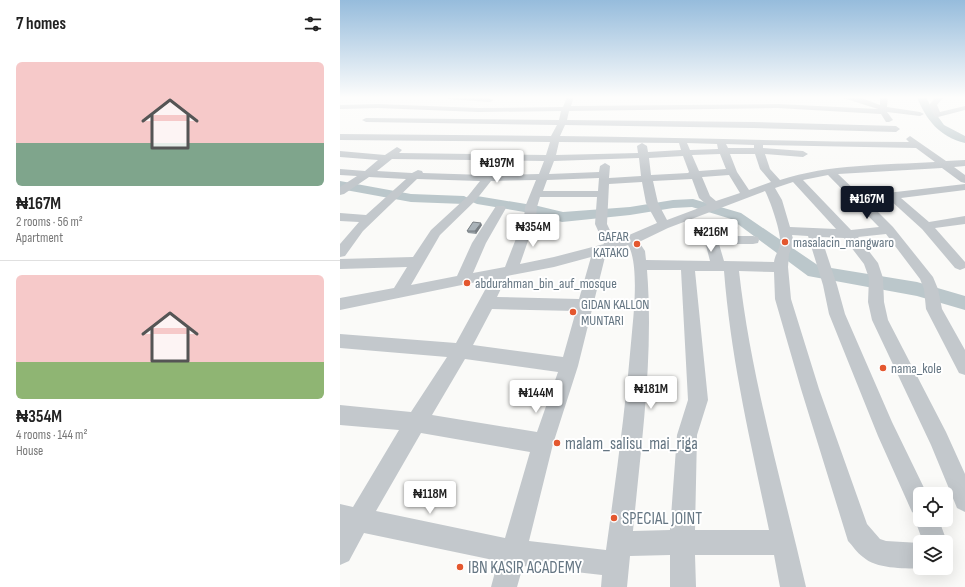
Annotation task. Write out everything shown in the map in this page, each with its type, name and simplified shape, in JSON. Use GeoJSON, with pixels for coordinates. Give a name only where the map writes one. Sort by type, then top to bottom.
{"type":"FeatureCollection","features":[{"type":"Feature","properties":{"kind":"street"},"geometry":{"type":"LineString","coordinates":[[341,137],[360,124]]}},
{"type":"Feature","properties":{"kind":"street"},"geometry":{"type":"LineString","coordinates":[[347,188],[367,174],[427,124]]}},
{"type":"Feature","properties":{"kind":"street"},"geometry":{"type":"LineString","coordinates":[[340,253],[360,228],[397,195],[466,124]]}},
{"type":"Feature","properties":{"kind":"street"},"geometry":{"type":"LineString","coordinates":[[399,292],[435,233],[472,198],[508,148],[522,124]]}},
{"type":"Feature","properties":{"kind":"street"},"geometry":{"type":"LineString","coordinates":[[340,552],[350,518],[416,422],[462,351],[507,270],[531,212],[536,194],[550,158],[555,138],[561,124]]}},
{"type":"Feature","properties":{"kind":"street"},"geometry":{"type":"LineString","coordinates":[[504,587],[543,444],[569,366],[585,305],[605,248],[601,217],[607,139],[605,124]]}},
{"type":"Feature","properties":{"kind":"street"},"geometry":{"type":"LineString","coordinates":[[643,124],[642,140],[646,180],[653,206],[664,225]]}},
{"type":"Feature","properties":{"kind":"street"},"geometry":{"type":"LineString","coordinates":[[657,124],[753,125],[765,171],[773,184],[776,200],[784,249],[783,299],[810,389],[857,532],[872,549],[886,554],[913,556]]}},
{"type":"Feature","properties":{"kind":"street"},"geometry":{"type":"LineString","coordinates":[[787,124],[808,165]]}},
{"type":"Feature","properties":{"kind":"street"},"geometry":{"type":"LineString","coordinates":[[814,124],[828,128],[896,129]]}},
{"type":"Feature","properties":{"kind":"street"},"geometry":{"type":"LineString","coordinates":[[825,124],[871,169]]}},
{"type":"Feature","properties":{"kind":"street"},"geometry":{"type":"LineString","coordinates":[[893,124],[896,129],[965,180]]}},
{"type":"Feature","properties":{"kind":"street"},"geometry":{"type":"LineString","coordinates":[[679,125],[681,140],[694,175],[705,198],[712,207]]}},
{"type":"Feature","properties":{"kind":"street"},"geometry":{"type":"LineString","coordinates":[[717,125],[720,141],[732,172],[746,194]]}},
{"type":"Feature","properties":{"kind":"street"},"geometry":{"type":"LineString","coordinates":[[341,137],[452,138],[508,148],[550,158],[643,156],[725,151],[796,143],[917,145]]}},
{"type":"Feature","properties":{"kind":"street"},"geometry":{"type":"LineString","coordinates":[[340,154],[388,157],[434,156],[508,148],[555,138],[720,141],[758,147],[830,172],[965,163]]}},
{"type":"Feature","properties":{"kind":"street"},"geometry":{"type":"LineString","coordinates":[[340,316],[345,302],[554,262],[631,240],[664,225],[746,194],[795,178],[808,165]]}},
{"type":"Feature","properties":{"kind":"street"},"geometry":{"type":"LineString","coordinates":[[340,172],[414,177],[604,178],[646,180],[732,172]]}},
{"type":"Feature","properties":{"kind":"street"},"geometry":{"type":"LineString","coordinates":[[830,172],[889,230],[918,266],[931,293],[934,309],[965,367]]}},
{"type":"Feature","properties":{"kind":"street"},"geometry":{"type":"LineString","coordinates":[[795,178],[848,234],[871,263],[876,282],[876,302],[880,320],[939,439],[965,500]]}},
{"type":"Feature","properties":{"kind":"street"},"geometry":{"type":"LineString","coordinates":[[860,200],[965,187]]}},
{"type":"Feature","properties":{"kind":"street"},"geometry":{"type":"LineString","coordinates":[[536,194],[603,194]]}},
{"type":"Feature","properties":{"kind":"street"},"geometry":{"type":"LineString","coordinates":[[892,196],[926,226],[963,267]]}},
{"type":"Feature","properties":{"kind":"street"},"geometry":{"type":"LineString","coordinates":[[463,279],[479,243],[500,208]]}},
{"type":"Feature","properties":{"kind":"street"},"geometry":{"type":"LineString","coordinates":[[340,217],[369,219]]}},
{"type":"Feature","properties":{"kind":"street"},"geometry":{"type":"LineString","coordinates":[[926,226],[965,220]]}},
{"type":"Feature","properties":{"kind":"street"},"geometry":{"type":"LineString","coordinates":[[732,228],[707,226],[711,240],[724,266],[737,326],[749,394],[793,587]]}},
{"type":"Feature","properties":{"kind":"street"},"geometry":{"type":"LineString","coordinates":[[640,265],[724,266],[784,249],[813,232],[848,234],[889,230]]}},
{"type":"Feature","properties":{"kind":"street"},"geometry":{"type":"LineString","coordinates":[[813,232],[837,314],[885,429],[913,489]]}},
{"type":"Feature","properties":{"kind":"street"},"geometry":{"type":"LineString","coordinates":[[617,565],[637,391],[642,302],[638,251],[631,240]]}},
{"type":"Feature","properties":{"kind":"street"},"geometry":{"type":"LineString","coordinates":[[711,240],[753,240]]}},
{"type":"Feature","properties":{"kind":"street"},"geometry":{"type":"LineString","coordinates":[[340,264],[416,262]]}},
{"type":"Feature","properties":{"kind":"street"},"geometry":{"type":"LineString","coordinates":[[683,587],[682,542],[687,435],[698,400],[688,266]]}},
{"type":"Feature","properties":{"kind":"street"},"geometry":{"type":"LineString","coordinates":[[488,303],[585,305]]}},
{"type":"Feature","properties":{"kind":"street"},"geometry":{"type":"LineString","coordinates":[[340,341],[462,351],[569,366]]}},
{"type":"Feature","properties":{"kind":"street"},"geometry":{"type":"LineString","coordinates":[[340,415],[416,422],[543,444]]}},
{"type":"Feature","properties":{"kind":"street"},"geometry":{"type":"LineString","coordinates":[[350,518],[514,552],[617,565],[682,542],[784,543]]}},
{"type":"Feature","properties":{"kind":"building"},"geometry":{"type":"Polygon","coordinates":[[[473,222],[481,223],[475,231],[467,231],[473,222]]]}},
{"type":"Feature","properties":{"kind":"waterway"},"geometry":{"type":"LineString","coordinates":[[938,124],[940,127],[965,140]]}},
{"type":"Feature","properties":{"kind":"waterway"},"geometry":{"type":"LineString","coordinates":[[340,185],[411,198],[464,200]]}},
{"type":"Feature","properties":{"kind":"waterway"},"geometry":{"type":"LineString","coordinates":[[477,200],[538,210],[562,217],[630,211],[673,204],[693,203],[736,216],[814,272],[917,289],[965,303]]}},
{"type":"Feature","properties":{"kind":"place","name":"masalacin_mangwaro"},"geometry":{"type":"Point","coordinates":[785,242]}},
{"type":"Feature","properties":{"kind":"place","name":"GAFAR KATAKO"},"geometry":{"type":"Point","coordinates":[637,244]}},
{"type":"Feature","properties":{"kind":"place","name":"abdurahman_bin_auf_mosque"},"geometry":{"type":"Point","coordinates":[467,283]}},
{"type":"Feature","properties":{"kind":"place","name":"GIDAN KALLON MUNTARI"},"geometry":{"type":"Point","coordinates":[573,312]}},
{"type":"Feature","properties":{"kind":"place","name":"nama_kole"},"geometry":{"type":"Point","coordinates":[883,368]}},
{"type":"Feature","properties":{"kind":"place","name":"malam_salisu_mai_riga"},"geometry":{"type":"Point","coordinates":[557,443]}},
{"type":"Feature","properties":{"kind":"place","name":"SPECIAL JOINT"},"geometry":{"type":"Point","coordinates":[614,518]}},
{"type":"Feature","properties":{"kind":"place","name":"IBN KASIR ACADEMY"},"geometry":{"type":"Point","coordinates":[460,567]}}]}
